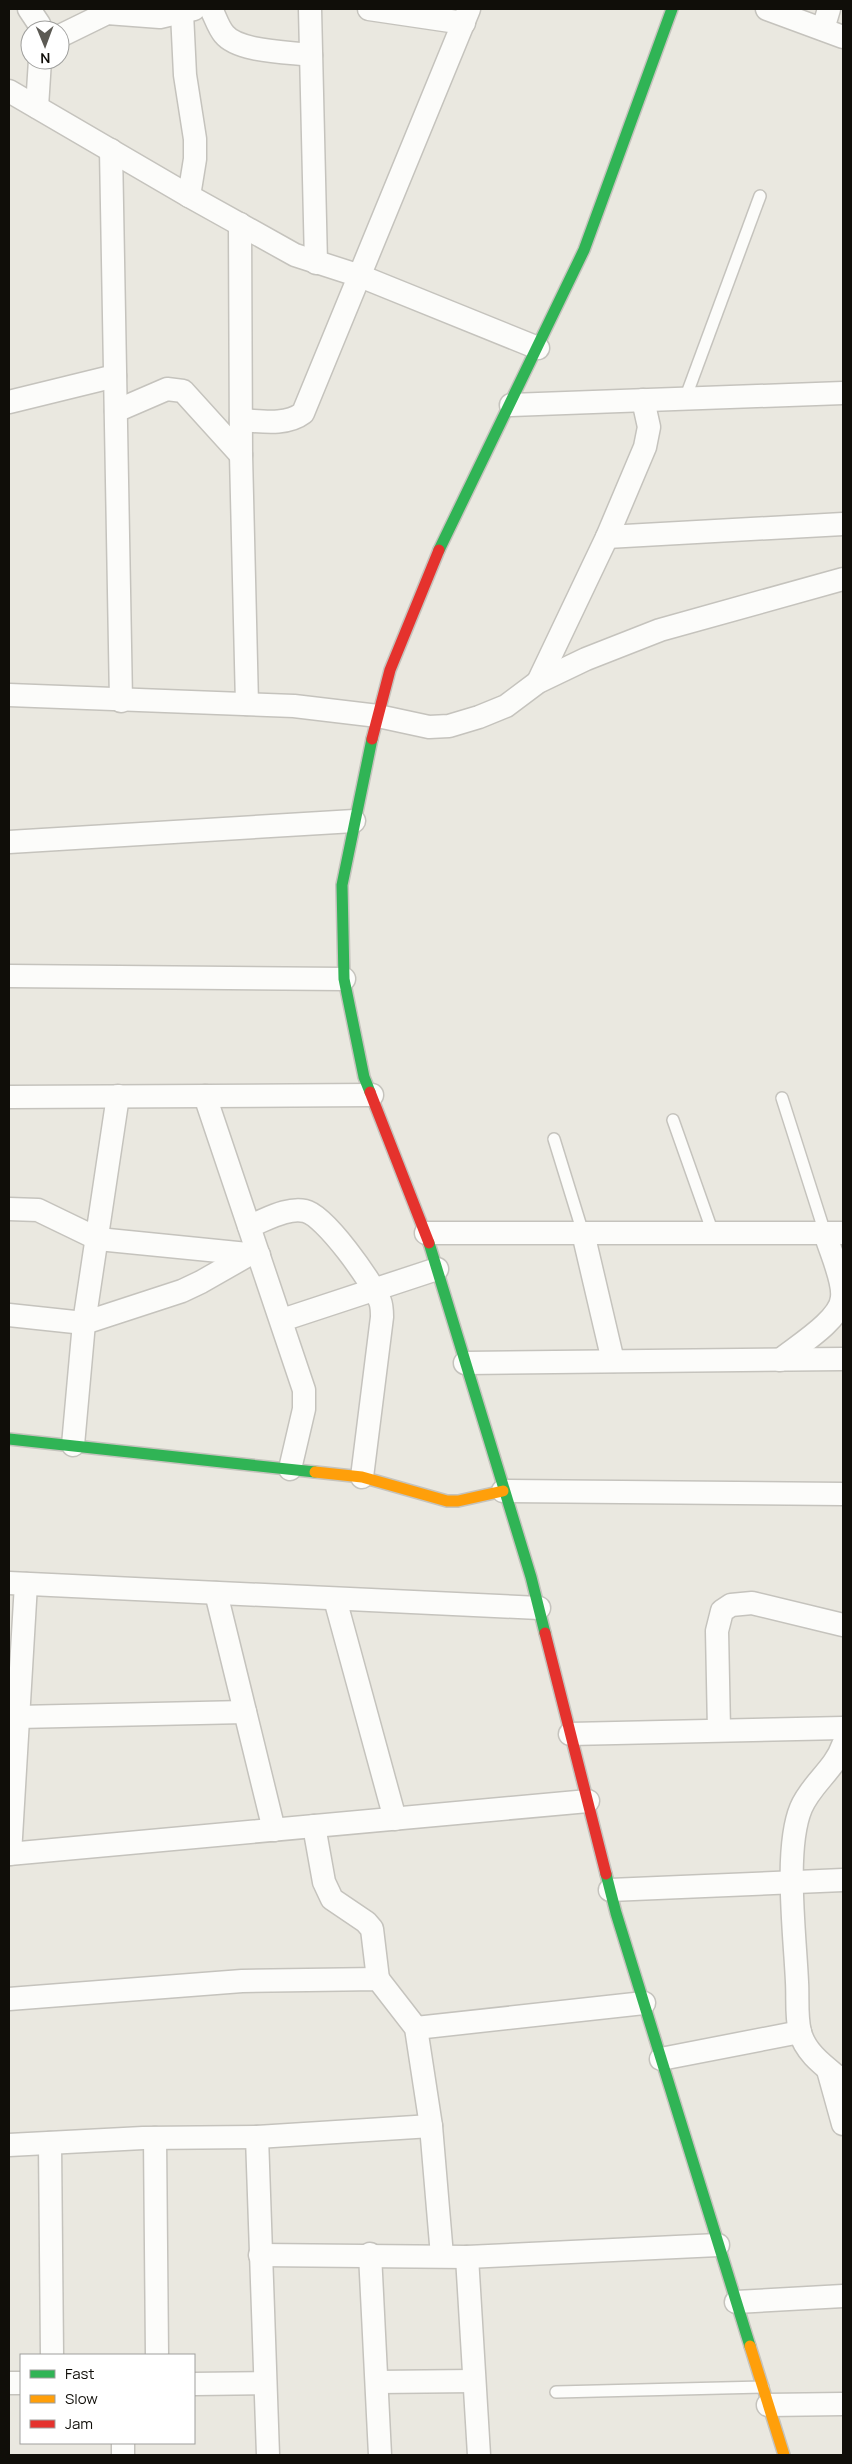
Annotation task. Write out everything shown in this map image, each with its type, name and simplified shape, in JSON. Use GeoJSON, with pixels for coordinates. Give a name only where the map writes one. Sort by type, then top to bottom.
{"type":"FeatureCollection","features":[{"type":"Feature","properties":{"kind":"street"},"geometry":{"type":"LineString","coordinates":[[29,9],[35,20]]}},
{"type":"Feature","properties":{"kind":"street"},"geometry":{"type":"LineString","coordinates":[[211,9],[223,33],[232,41],[245,46],[311,55]]}},
{"type":"Feature","properties":{"kind":"street"},"geometry":{"type":"LineString","coordinates":[[310,9],[316,263]]}},
{"type":"Feature","properties":{"kind":"street"},"geometry":{"type":"LineString","coordinates":[[241,420],[282,421],[296,418],[303,413],[466,16],[369,9]]}},
{"type":"Feature","properties":{"kind":"street"},"geometry":{"type":"LineString","coordinates":[[672,9],[584,250],[511,405],[433,562],[390,670],[354,821],[342,885],[344,979],[364,1077],[426,1232],[539,1608],[610,1890],[784,2455]]}},
{"type":"Feature","properties":{"kind":"street"},"geometry":{"type":"LineString","coordinates":[[767,9],[833,22]]}},
{"type":"Feature","properties":{"kind":"street"},"geometry":{"type":"LineString","coordinates":[[70,31],[113,12],[160,18],[188,11],[185,75],[195,139],[195,159],[188,196]]}},
{"type":"Feature","properties":{"kind":"street"},"geometry":{"type":"LineString","coordinates":[[37,107],[39,70]]}},
{"type":"Feature","properties":{"kind":"street"},"geometry":{"type":"LineString","coordinates":[[9,91],[188,196],[295,255],[360,276],[538,348]]}},
{"type":"Feature","properties":{"kind":"street"},"geometry":{"type":"LineString","coordinates":[[111,150],[121,701]]}},
{"type":"Feature","properties":{"kind":"street"},"geometry":{"type":"LineString","coordinates":[[240,224],[241,455],[248,704]]}},
{"type":"Feature","properties":{"kind":"street"},"geometry":{"type":"LineString","coordinates":[[9,402],[115,376]]}},
{"type":"Feature","properties":{"kind":"street"},"geometry":{"type":"LineString","coordinates":[[116,411],[167,389],[183,391],[241,455]]}},
{"type":"Feature","properties":{"kind":"street"},"geometry":{"type":"LineString","coordinates":[[511,405],[843,393]]}},
{"type":"Feature","properties":{"kind":"street"},"geometry":{"type":"LineString","coordinates":[[538,682],[607,536],[648,436],[643,400]]}},
{"type":"Feature","properties":{"kind":"street"},"geometry":{"type":"LineString","coordinates":[[607,536],[843,524]]}},
{"type":"Feature","properties":{"kind":"street"},"geometry":{"type":"LineString","coordinates":[[9,695],[121,701],[248,704],[338,710],[378,716],[428,727],[449,726],[506,706],[538,682],[586,659],[660,630],[843,579]]}},
{"type":"Feature","properties":{"kind":"street"},"geometry":{"type":"LineString","coordinates":[[9,842],[354,821]]}},
{"type":"Feature","properties":{"kind":"street"},"geometry":{"type":"LineString","coordinates":[[9,976],[344,979]]}},
{"type":"Feature","properties":{"kind":"street"},"geometry":{"type":"LineString","coordinates":[[9,1097],[372,1095]]}},
{"type":"Feature","properties":{"kind":"street"},"geometry":{"type":"LineString","coordinates":[[73,1445],[84,1323],[118,1096]]}},
{"type":"Feature","properties":{"kind":"street"},"geometry":{"type":"LineString","coordinates":[[205,1096],[250,1226],[254,1254],[282,1320],[304,1390],[304,1410],[290,1469]]}},
{"type":"Feature","properties":{"kind":"street"},"geometry":{"type":"LineString","coordinates":[[9,1209],[38,1210],[98,1239],[254,1254]]}},
{"type":"Feature","properties":{"kind":"street"},"geometry":{"type":"LineString","coordinates":[[250,1226],[284,1213],[304,1211],[318,1216],[331,1230],[374,1290],[380,1302],[382,1317],[362,1477]]}},
{"type":"Feature","properties":{"kind":"street"},"geometry":{"type":"LineString","coordinates":[[426,1232],[834,1233],[842,1288],[840,1307],[833,1318],[780,1360]]}},
{"type":"Feature","properties":{"kind":"street"},"geometry":{"type":"LineString","coordinates":[[583,1233],[613,1361]]}},
{"type":"Feature","properties":{"kind":"street"},"geometry":{"type":"LineString","coordinates":[[9,1315],[84,1323],[188,1288],[254,1254]]}},
{"type":"Feature","properties":{"kind":"street"},"geometry":{"type":"LineString","coordinates":[[282,1320],[437,1269]]}},
{"type":"Feature","properties":{"kind":"street"},"geometry":{"type":"LineString","coordinates":[[465,1363],[843,1359]]}},
{"type":"Feature","properties":{"kind":"street"},"geometry":{"type":"LineString","coordinates":[[9,1439],[362,1477],[447,1501],[458,1501],[503,1491],[843,1494]]}},
{"type":"Feature","properties":{"kind":"street"},"geometry":{"type":"LineString","coordinates":[[539,1608],[17,1584],[18,1717],[9,1854],[588,1802]]}},
{"type":"Feature","properties":{"kind":"street"},"geometry":{"type":"LineString","coordinates":[[216,1593],[274,1830]]}},
{"type":"Feature","properties":{"kind":"street"},"geometry":{"type":"LineString","coordinates":[[335,1598],[395,1819]]}},
{"type":"Feature","properties":{"kind":"street"},"geometry":{"type":"LineString","coordinates":[[719,1730],[716,1631],[722,1612],[731,1605],[752,1603],[843,1625]]}},
{"type":"Feature","properties":{"kind":"street"},"geometry":{"type":"LineString","coordinates":[[18,1717],[245,1712]]}},
{"type":"Feature","properties":{"kind":"street"},"geometry":{"type":"LineString","coordinates":[[570,1734],[843,1728]]}},
{"type":"Feature","properties":{"kind":"street"},"geometry":{"type":"LineString","coordinates":[[843,1745],[836,1761],[812,1789],[801,1808],[795,1831],[792,1882],[800,2032],[815,2059],[836,2074],[843,2124]]}},
{"type":"Feature","properties":{"kind":"street"},"geometry":{"type":"LineString","coordinates":[[314,1826],[324,1882],[332,1899],[366,1922],[372,1929],[378,1979],[416,2028],[431,2126],[442,2256]]}},
{"type":"Feature","properties":{"kind":"street"},"geometry":{"type":"LineString","coordinates":[[610,1890],[843,1880]]}},
{"type":"Feature","properties":{"kind":"street"},"geometry":{"type":"LineString","coordinates":[[9,2000],[242,1981],[378,1979]]}},
{"type":"Feature","properties":{"kind":"street"},"geometry":{"type":"LineString","coordinates":[[416,2028],[644,2003]]}},
{"type":"Feature","properties":{"kind":"street"},"geometry":{"type":"LineString","coordinates":[[661,2059],[800,2032]]}},
{"type":"Feature","properties":{"kind":"street"},"geometry":{"type":"LineString","coordinates":[[9,2145],[155,2138],[257,2137],[431,2126]]}},
{"type":"Feature","properties":{"kind":"street"},"geometry":{"type":"LineString","coordinates":[[257,2137],[268,2455]]}},
{"type":"Feature","properties":{"kind":"street"},"geometry":{"type":"LineString","coordinates":[[155,2138],[157,2354]]}},
{"type":"Feature","properties":{"kind":"street"},"geometry":{"type":"LineString","coordinates":[[50,2143],[52,2354]]}},
{"type":"Feature","properties":{"kind":"street"},"geometry":{"type":"LineString","coordinates":[[260,2255],[370,2254],[467,2257],[718,2245]]}},
{"type":"Feature","properties":{"kind":"street"},"geometry":{"type":"LineString","coordinates":[[370,2254],[380,2455]]}},
{"type":"Feature","properties":{"kind":"street"},"geometry":{"type":"LineString","coordinates":[[467,2257],[479,2455]]}},
{"type":"Feature","properties":{"kind":"street"},"geometry":{"type":"LineString","coordinates":[[736,2302],[843,2296]]}},
{"type":"Feature","properties":{"kind":"street"},"geometry":{"type":"LineString","coordinates":[[377,2382],[474,2381]]}},
{"type":"Feature","properties":{"kind":"street"},"geometry":{"type":"LineString","coordinates":[[195,2384],[265,2383]]}},
{"type":"Feature","properties":{"kind":"street"},"geometry":{"type":"LineString","coordinates":[[766,2396],[843,2404]]}},
{"type":"Feature","properties":{"kind":"lane"},"geometry":{"type":"LineString","coordinates":[[684,399],[760,196]]}},
{"type":"Feature","properties":{"kind":"lane"},"geometry":{"type":"LineString","coordinates":[[782,1098],[834,1233]]}},
{"type":"Feature","properties":{"kind":"lane"},"geometry":{"type":"LineString","coordinates":[[673,1120],[713,1233]]}},
{"type":"Feature","properties":{"kind":"lane"},"geometry":{"type":"LineString","coordinates":[[554,1139],[583,1233]]}},
{"type":"Feature","properties":{"kind":"lane"},"geometry":{"type":"LineString","coordinates":[[556,2392],[766,2396]]}},
{"type":"Feature","properties":{"kind":"traffic: fast"},"geometry":{"type":"LineString","coordinates":[[439,550],[584,250],[672,9]]}},
{"type":"Feature","properties":{"kind":"traffic: fast"},"geometry":{"type":"LineString","coordinates":[[370,1092],[364,1077],[344,979],[342,885],[372,739]]}},
{"type":"Feature","properties":{"kind":"traffic: fast"},"geometry":{"type":"LineString","coordinates":[[429,1243],[531,1577],[545,1633]]}},
{"type":"Feature","properties":{"kind":"traffic: fast"},"geometry":{"type":"LineString","coordinates":[[9,1439],[315,1472]]}},
{"type":"Feature","properties":{"kind":"traffic: fast"},"geometry":{"type":"LineString","coordinates":[[606,1874],[616,1913],[750,2346]]}},
{"type":"Feature","properties":{"kind":"traffic: slow"},"geometry":{"type":"LineString","coordinates":[[315,1472],[362,1477],[447,1501],[458,1501],[503,1491]]}},
{"type":"Feature","properties":{"kind":"traffic: slow"},"geometry":{"type":"LineString","coordinates":[[750,2346],[784,2455]]}},
{"type":"Feature","properties":{"kind":"traffic: jam"},"geometry":{"type":"LineString","coordinates":[[372,739],[390,670],[439,550]]}},
{"type":"Feature","properties":{"kind":"traffic: jam"},"geometry":{"type":"LineString","coordinates":[[370,1092],[429,1243]]}},
{"type":"Feature","properties":{"kind":"traffic: jam"},"geometry":{"type":"LineString","coordinates":[[545,1633],[606,1874]]}}]}
